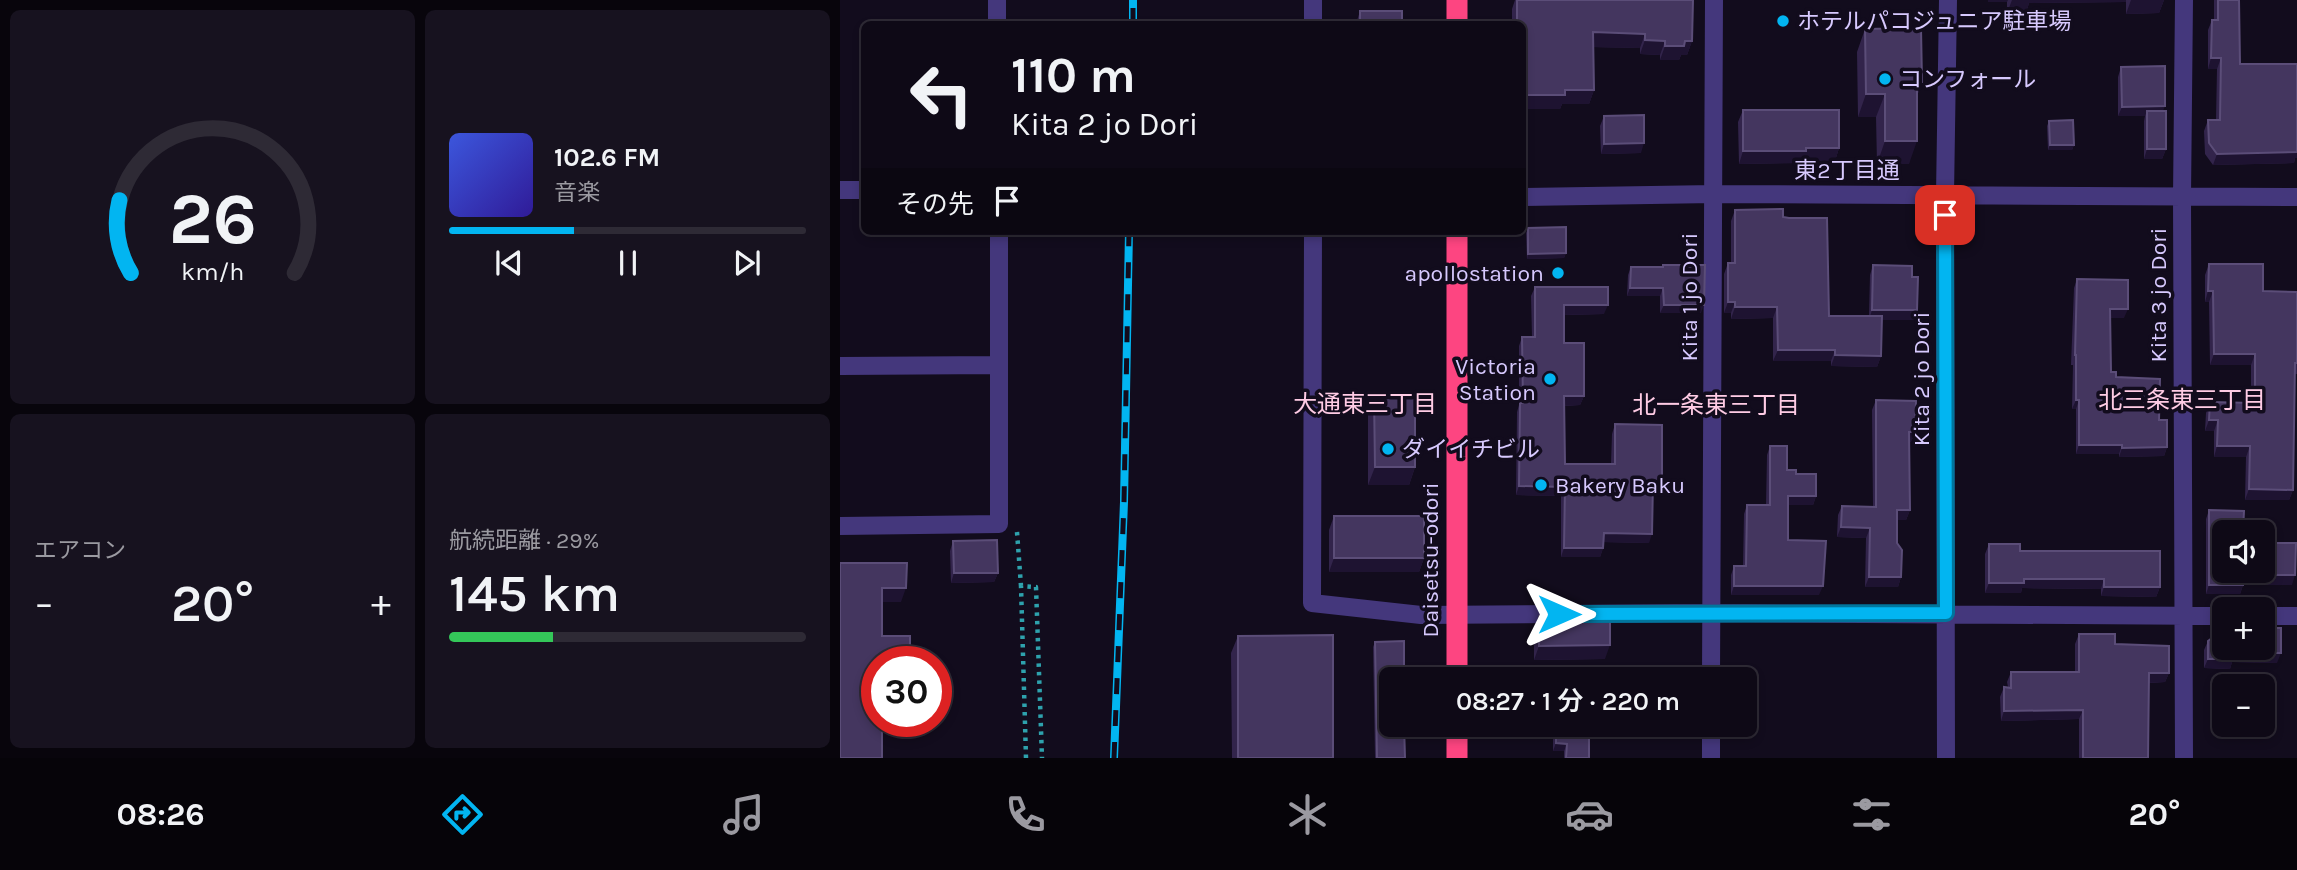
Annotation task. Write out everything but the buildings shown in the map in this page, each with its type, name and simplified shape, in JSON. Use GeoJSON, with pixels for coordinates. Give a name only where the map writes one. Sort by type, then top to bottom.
{"type":"FeatureCollection","features":[{"type":"Feature","properties":{"kind":"highway"},"geometry":{"type":"LineString","coordinates":[[1457,0],[1457,21]]}},
{"type":"Feature","properties":{"kind":"highway","name":"Daisetsu-odori"},"geometry":{"type":"LineString","coordinates":[[1457,235],[1457,667]]}},
{"type":"Feature","properties":{"kind":"highway"},"geometry":{"type":"LineString","coordinates":[[1457,737],[1457,758]]}},
{"type":"Feature","properties":{"kind":"street"},"geometry":{"type":"LineString","coordinates":[[997,0],[997,21]]}},
{"type":"Feature","properties":{"kind":"street"},"geometry":{"type":"LineString","coordinates":[[1313,0],[1313,21]]}},
{"type":"Feature","properties":{"kind":"street","name":"Kita 1 jo Dori"},"geometry":{"type":"LineString","coordinates":[[1711,667],[1714,0]]}},
{"type":"Feature","properties":{"kind":"street","name":"Kita 2 jo Dori"},"geometry":{"type":"LineString","coordinates":[[1946,758],[1945,195],[1948,0]]}},
{"type":"Feature","properties":{"kind":"street","name":"Kita 3 jo Dori"},"geometry":{"type":"LineString","coordinates":[[2184,0],[2184,758]]}},
{"type":"Feature","properties":{"kind":"street"},"geometry":{"type":"LineString","coordinates":[[840,190],[861,190]]}},
{"type":"Feature","properties":{"kind":"street","name":"東2丁目通"},"geometry":{"type":"LineString","coordinates":[[1526,197],[1714,194],[2297,197]]}},
{"type":"Feature","properties":{"kind":"street"},"geometry":{"type":"LineString","coordinates":[[840,526],[999,524],[999,235]]}},
{"type":"Feature","properties":{"kind":"street"},"geometry":{"type":"LineString","coordinates":[[1313,235],[1312,603],[1421,615],[2212,615]]}},
{"type":"Feature","properties":{"kind":"street"},"geometry":{"type":"LineString","coordinates":[[840,366],[999,365]]}},
{"type":"Feature","properties":{"kind":"street"},"geometry":{"type":"LineString","coordinates":[[2275,616],[2297,616]]}},
{"type":"Feature","properties":{"kind":"street"},"geometry":{"type":"LineString","coordinates":[[1711,737],[1711,758]]}},
{"type":"Feature","properties":{"kind":"path"},"geometry":{"type":"LineString","coordinates":[[999,524],[1017,525],[1026,758]]}},
{"type":"Feature","properties":{"kind":"path"},"geometry":{"type":"LineString","coordinates":[[1021,586],[1036,587],[1042,758]]}},
{"type":"Feature","properties":{"kind":"railway"},"geometry":{"type":"LineString","coordinates":[[1133,0],[1133,21]]}},
{"type":"Feature","properties":{"kind":"railway"},"geometry":{"type":"LineString","coordinates":[[1114,758],[1124,502],[1129,235]]}},
{"type":"Feature","properties":{"kind":"place","name":"ホテルパコジュニア駐車場"},"geometry":{"type":"Point","coordinates":[1783,21]}},
{"type":"Feature","properties":{"kind":"place","name":"コンフォール"},"geometry":{"type":"Point","coordinates":[1885,79]}},
{"type":"Feature","properties":{"kind":"place","name":"apollostation"},"geometry":{"type":"Point","coordinates":[1558,273]}},
{"type":"Feature","properties":{"kind":"place","name":"Victoria Station"},"geometry":{"type":"Point","coordinates":[1550,379]}},
{"type":"Feature","properties":{"kind":"place","name":"ダイイチビル"},"geometry":{"type":"Point","coordinates":[1388,449]}},
{"type":"Feature","properties":{"kind":"place","name":"Bakery Baku"},"geometry":{"type":"Point","coordinates":[1541,485]}},
{"type":"Feature","properties":{"kind":"district","name":"北三条東三丁目"},"geometry":{"type":"Point","coordinates":[2182,400]}},
{"type":"Feature","properties":{"kind":"district","name":"大通東三丁目"},"geometry":{"type":"Point","coordinates":[1365,404]}},
{"type":"Feature","properties":{"kind":"district","name":"北一条東三丁目"},"geometry":{"type":"Point","coordinates":[1716,405]}},
{"type":"Feature","properties":{"kind":"route"},"geometry":{"type":"LineString","coordinates":[[1559,614],[1946,613],[1945,215]]}}]}
